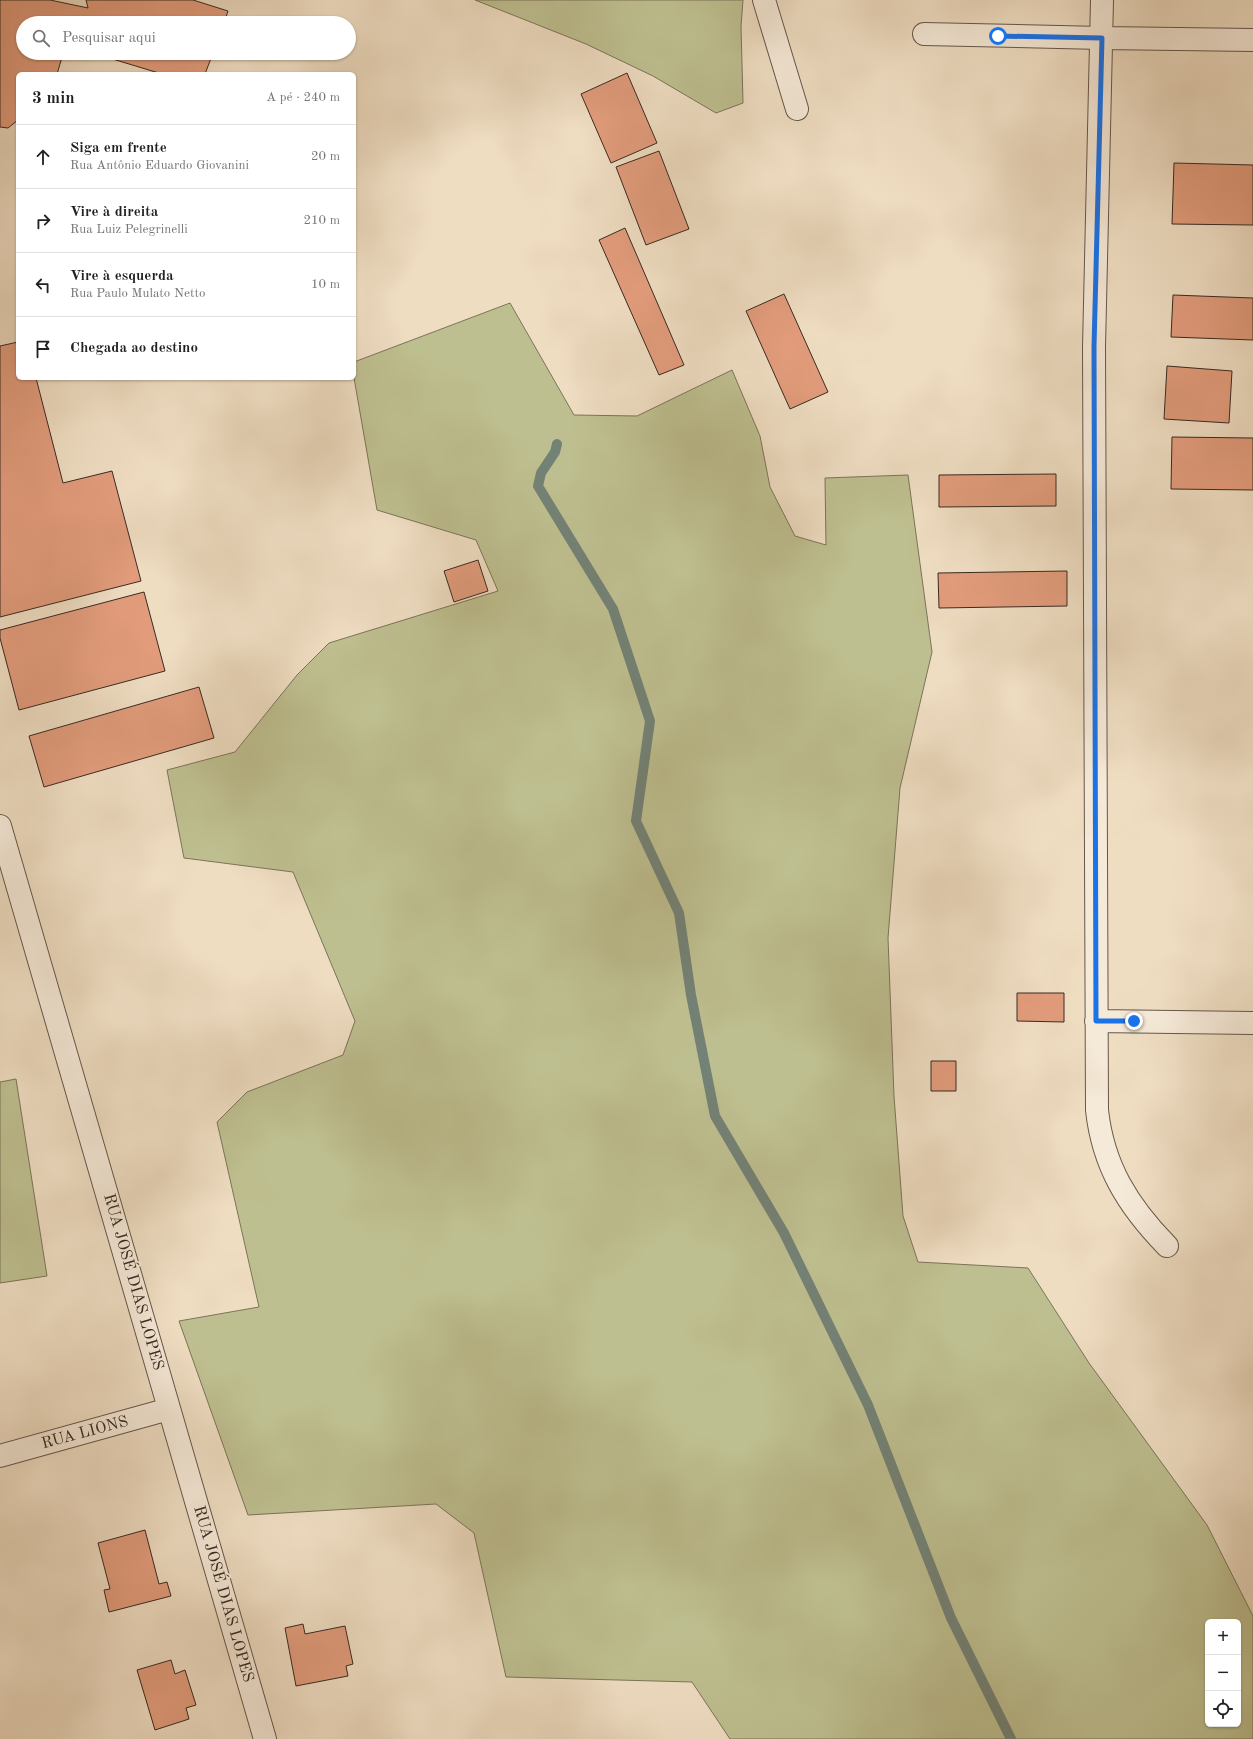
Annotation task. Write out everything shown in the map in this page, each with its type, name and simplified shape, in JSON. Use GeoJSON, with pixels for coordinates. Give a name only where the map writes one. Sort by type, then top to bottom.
{"type":"FeatureCollection","features":[{"type":"Feature","properties":{"kind":"street"},"geometry":{"type":"LineString","coordinates":[[764,0],[797,110]]}},
{"type":"Feature","properties":{"kind":"street"},"geometry":{"type":"LineString","coordinates":[[1102,0],[1094,347],[1097,1110],[1100,1136],[1107,1160],[1124,1192],[1143,1218],[1167,1246]]}},
{"type":"Feature","properties":{"kind":"street"},"geometry":{"type":"LineString","coordinates":[[924,34],[1253,40]]}},
{"type":"Feature","properties":{"kind":"street","name":"RUA JOSÉ DIAS LOPES"},"geometry":{"type":"LineString","coordinates":[[0,826],[265,1739]]}},
{"type":"Feature","properties":{"kind":"street"},"geometry":{"type":"LineString","coordinates":[[1096,1021],[1253,1023]]}},
{"type":"Feature","properties":{"kind":"street","name":"RUA LIONS"},"geometry":{"type":"LineString","coordinates":[[0,1456],[169,1409]]}},
{"type":"Feature","properties":{"kind":"green space"},"geometry":{"type":"Polygon","coordinates":[[[475,0],[743,0],[741,26],[743,103],[716,113],[653,76],[586,44],[475,0]]]}},
{"type":"Feature","properties":{"kind":"green space"},"geometry":{"type":"Polygon","coordinates":[[[510,303],[574,415],[637,416],[732,370],[760,436],[770,487],[795,536],[826,545],[825,478],[908,475],[932,652],[900,788],[888,938],[894,1096],[903,1216],[918,1262],[1028,1268],[1089,1363],[1207,1525],[1253,1616],[1253,1739],[730,1739],[692,1682],[506,1677],[474,1533],[436,1504],[248,1515],[179,1321],[259,1307],[217,1122],[247,1092],[343,1055],[355,1021],[293,872],[184,858],[167,770],[235,752],[297,675],[329,643],[498,591],[476,540],[377,510],[354,380],[356,380],[356,361],[510,303]]]}},
{"type":"Feature","properties":{"kind":"green space"},"geometry":{"type":"Polygon","coordinates":[[[16,1079],[47,1276],[0,1283],[0,1082],[16,1079]]]}},
{"type":"Feature","properties":{"kind":"building"},"geometry":{"type":"Polygon","coordinates":[[[0,0],[50,0],[88,8],[86,0],[193,0],[228,11],[226,16],[16,16],[16,60],[61,60],[58,72],[16,72],[16,122],[8,128],[0,127],[0,0]]]}},
{"type":"Feature","properties":{"kind":"building"},"geometry":{"type":"Polygon","coordinates":[[[116,60],[210,60],[206,72],[155,72],[116,60]]]}},
{"type":"Feature","properties":{"kind":"building"},"geometry":{"type":"Polygon","coordinates":[[[627,73],[657,143],[611,163],[581,94],[627,73]]]}},
{"type":"Feature","properties":{"kind":"building"},"geometry":{"type":"Polygon","coordinates":[[[659,151],[689,229],[646,245],[616,167],[659,151]]]}},
{"type":"Feature","properties":{"kind":"building"},"geometry":{"type":"Polygon","coordinates":[[[1174,163],[1253,165],[1253,225],[1172,224],[1174,163]]]}},
{"type":"Feature","properties":{"kind":"building"},"geometry":{"type":"Polygon","coordinates":[[[625,228],[684,365],[659,375],[599,240],[625,228]]]}},
{"type":"Feature","properties":{"kind":"building"},"geometry":{"type":"Polygon","coordinates":[[[784,294],[828,392],[790,409],[746,311],[784,294]]]}},
{"type":"Feature","properties":{"kind":"building"},"geometry":{"type":"Polygon","coordinates":[[[1173,295],[1253,298],[1253,340],[1171,337],[1173,295]]]}},
{"type":"Feature","properties":{"kind":"building"},"geometry":{"type":"Polygon","coordinates":[[[16,342],[16,380],[37,380],[63,483],[112,471],[141,581],[0,617],[0,346],[16,342]]]}},
{"type":"Feature","properties":{"kind":"building"},"geometry":{"type":"Polygon","coordinates":[[[1167,366],[1232,371],[1229,423],[1164,419],[1167,366]]]}},
{"type":"Feature","properties":{"kind":"building"},"geometry":{"type":"Polygon","coordinates":[[[1172,437],[1253,438],[1253,490],[1171,489],[1172,437]]]}},
{"type":"Feature","properties":{"kind":"building"},"geometry":{"type":"Polygon","coordinates":[[[1056,474],[1056,506],[939,507],[939,475],[1056,474]]]}},
{"type":"Feature","properties":{"kind":"building"},"geometry":{"type":"Polygon","coordinates":[[[478,560],[488,591],[454,602],[444,571],[478,560]]]}},
{"type":"Feature","properties":{"kind":"building"},"geometry":{"type":"Polygon","coordinates":[[[1067,571],[1067,606],[939,608],[938,573],[1067,571]]]}},
{"type":"Feature","properties":{"kind":"building"},"geometry":{"type":"Polygon","coordinates":[[[144,592],[165,671],[19,710],[0,638],[0,630],[144,592]]]}},
{"type":"Feature","properties":{"kind":"building"},"geometry":{"type":"Polygon","coordinates":[[[199,687],[214,738],[44,787],[29,736],[199,687]]]}},
{"type":"Feature","properties":{"kind":"building"},"geometry":{"type":"Polygon","coordinates":[[[1017,993],[1064,993],[1064,1022],[1017,1021],[1017,993]]]}},
{"type":"Feature","properties":{"kind":"building"},"geometry":{"type":"Polygon","coordinates":[[[931,1061],[956,1061],[956,1091],[931,1091],[931,1061]]]}},
{"type":"Feature","properties":{"kind":"building"},"geometry":{"type":"Polygon","coordinates":[[[145,1530],[159,1584],[167,1582],[171,1596],[109,1612],[104,1590],[110,1589],[98,1543],[145,1530]]]}},
{"type":"Feature","properties":{"kind":"building"},"geometry":{"type":"Polygon","coordinates":[[[303,1624],[305,1634],[345,1626],[353,1664],[346,1666],[348,1676],[296,1686],[285,1628],[303,1624]]]}},
{"type":"Feature","properties":{"kind":"building"},"geometry":{"type":"Polygon","coordinates":[[[171,1660],[175,1674],[185,1670],[196,1705],[186,1708],[189,1719],[155,1730],[137,1670],[171,1660]]]}},
{"type":"Feature","properties":{"kind":"waterway"},"geometry":{"type":"LineString","coordinates":[[557,444],[555,452],[541,473],[538,486],[613,609],[650,721],[636,821],[679,913],[691,995],[715,1116],[784,1233],[868,1405],[951,1618],[1011,1739]]}},
{"type":"Feature","properties":{"kind":"route"},"geometry":{"type":"LineString","coordinates":[[998,36],[1102,38],[1094,347],[1096,1021],[1134,1021]]}}]}
